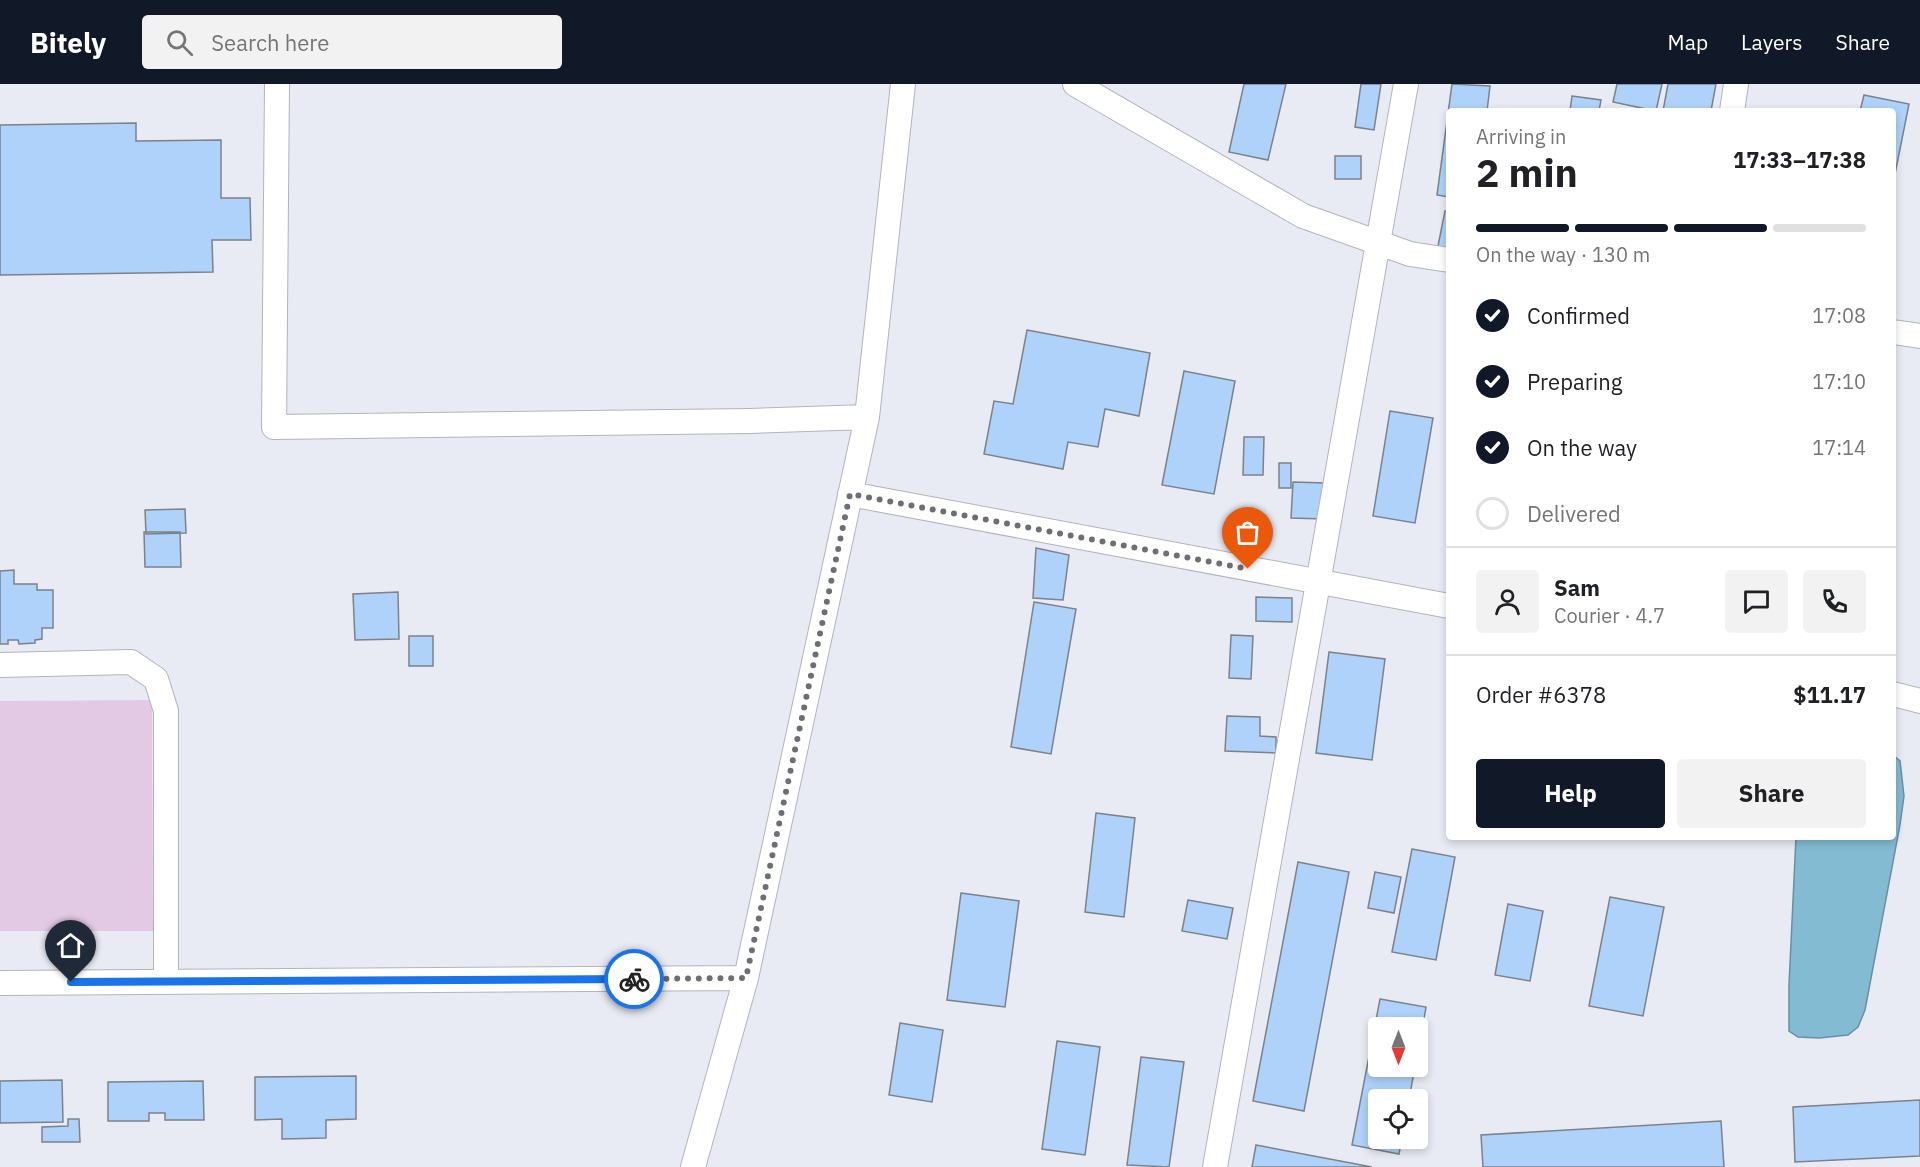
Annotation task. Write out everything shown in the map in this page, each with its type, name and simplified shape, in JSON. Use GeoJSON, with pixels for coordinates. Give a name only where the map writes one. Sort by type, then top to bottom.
{"type":"FeatureCollection","features":[{"type":"Feature","properties":{"kind":"street"},"geometry":{"type":"LineString","coordinates":[[277,84],[274,427],[750,421],[867,417]]}},
{"type":"Feature","properties":{"kind":"street"},"geometry":{"type":"LineString","coordinates":[[693,1167],[746,978],[867,417],[903,84]]}},
{"type":"Feature","properties":{"kind":"street"},"geometry":{"type":"LineString","coordinates":[[1075,84],[1302,216],[1410,254],[1446,260]]}},
{"type":"Feature","properties":{"kind":"street"},"geometry":{"type":"LineString","coordinates":[[1215,1167],[1406,84]]}},
{"type":"Feature","properties":{"kind":"street"},"geometry":{"type":"LineString","coordinates":[[1732,108],[1736,84]]}},
{"type":"Feature","properties":{"kind":"street"},"geometry":{"type":"LineString","coordinates":[[1896,332],[1920,336]]}},
{"type":"Feature","properties":{"kind":"street"},"geometry":{"type":"LineString","coordinates":[[850,494],[1446,605]]}},
{"type":"Feature","properties":{"kind":"street"},"geometry":{"type":"LineString","coordinates":[[0,665],[131,662],[156,680],[166,711],[166,981]]}},
{"type":"Feature","properties":{"kind":"street"},"geometry":{"type":"LineString","coordinates":[[1896,695],[1920,700]]}},
{"type":"Feature","properties":{"kind":"street"},"geometry":{"type":"LineString","coordinates":[[0,982],[746,978]]}},
{"type":"Feature","properties":{"kind":"shaded area"},"geometry":{"type":"Polygon","coordinates":[[[152,700],[153,931],[0,931],[0,701],[152,700]]]}},
{"type":"Feature","properties":{"kind":"water"},"geometry":{"type":"Polygon","coordinates":[[[1896,758],[1900,761],[1904,796],[1900,825],[1865,1010],[1858,1027],[1848,1035],[1819,1038],[1798,1037],[1789,1031],[1796,840],[1896,840],[1896,758]]]}},
{"type":"Feature","properties":{"kind":"building"},"geometry":{"type":"Polygon","coordinates":[[[1244,84],[1286,84],[1268,160],[1229,152],[1244,84]]]}},
{"type":"Feature","properties":{"kind":"building"},"geometry":{"type":"Polygon","coordinates":[[[1361,84],[1381,84],[1374,130],[1355,127],[1361,84]]]}},
{"type":"Feature","properties":{"kind":"building"},"geometry":{"type":"Polygon","coordinates":[[[1452,84],[1490,86],[1487,108],[1449,108],[1452,84]]]}},
{"type":"Feature","properties":{"kind":"building"},"geometry":{"type":"Polygon","coordinates":[[[1617,84],[1662,84],[1657,108],[1642,108],[1613,102],[1617,84]]]}},
{"type":"Feature","properties":{"kind":"building"},"geometry":{"type":"Polygon","coordinates":[[[1668,84],[1716,84],[1712,108],[1664,108],[1668,84]]]}},
{"type":"Feature","properties":{"kind":"building"},"geometry":{"type":"Polygon","coordinates":[[[1864,95],[1909,104],[1896,169],[1896,108],[1861,108],[1864,95]]]}},
{"type":"Feature","properties":{"kind":"building"},"geometry":{"type":"Polygon","coordinates":[[[1572,96],[1601,100],[1600,108],[1570,108],[1572,96]]]}},
{"type":"Feature","properties":{"kind":"building"},"geometry":{"type":"Polygon","coordinates":[[[136,123],[136,141],[221,140],[221,198],[250,198],[251,240],[212,240],[213,272],[0,275],[0,125],[136,123]]]}},
{"type":"Feature","properties":{"kind":"building"},"geometry":{"type":"Polygon","coordinates":[[[1446,128],[1446,196],[1437,195],[1446,128]]]}},
{"type":"Feature","properties":{"kind":"building"},"geometry":{"type":"Polygon","coordinates":[[[1335,156],[1361,156],[1361,179],[1335,179],[1335,156]]]}},
{"type":"Feature","properties":{"kind":"building"},"geometry":{"type":"Polygon","coordinates":[[[1445,211],[1446,211],[1446,252],[1437,251],[1445,211]]]}},
{"type":"Feature","properties":{"kind":"building"},"geometry":{"type":"Polygon","coordinates":[[[1027,330],[1150,353],[1139,416],[1105,409],[1098,447],[1068,442],[1063,469],[984,454],[994,401],[1013,404],[1027,330]]]}},
{"type":"Feature","properties":{"kind":"building"},"geometry":{"type":"Polygon","coordinates":[[[1184,371],[1235,381],[1214,494],[1162,485],[1184,371]]]}},
{"type":"Feature","properties":{"kind":"building"},"geometry":{"type":"Polygon","coordinates":[[[1390,411],[1433,418],[1415,523],[1373,516],[1390,411]]]}},
{"type":"Feature","properties":{"kind":"building"},"geometry":{"type":"Polygon","coordinates":[[[1244,437],[1264,437],[1263,475],[1243,475],[1244,437]]]}},
{"type":"Feature","properties":{"kind":"building"},"geometry":{"type":"Polygon","coordinates":[[[1279,463],[1291,463],[1291,488],[1279,488],[1279,463]]]}},
{"type":"Feature","properties":{"kind":"building"},"geometry":{"type":"Polygon","coordinates":[[[1293,482],[1326,483],[1324,519],[1291,518],[1293,482]]]}},
{"type":"Feature","properties":{"kind":"building"},"geometry":{"type":"Polygon","coordinates":[[[185,509],[186,533],[146,534],[145,510],[185,509]]]}},
{"type":"Feature","properties":{"kind":"building"},"geometry":{"type":"Polygon","coordinates":[[[144,532],[180,532],[181,567],[145,567],[144,532]]]}},
{"type":"Feature","properties":{"kind":"building"},"geometry":{"type":"Polygon","coordinates":[[[1036,548],[1069,555],[1063,600],[1033,598],[1036,548]]]}},
{"type":"Feature","properties":{"kind":"building"},"geometry":{"type":"Polygon","coordinates":[[[14,570],[14,584],[37,584],[37,590],[53,590],[53,628],[42,628],[42,639],[35,640],[35,643],[19,644],[18,640],[8,640],[8,644],[0,644],[0,571],[14,570]]]}},
{"type":"Feature","properties":{"kind":"building"},"geometry":{"type":"Polygon","coordinates":[[[398,592],[399,639],[355,640],[353,594],[398,592]]]}},
{"type":"Feature","properties":{"kind":"building"},"geometry":{"type":"Polygon","coordinates":[[[1256,597],[1292,598],[1292,622],[1256,621],[1256,597]]]}},
{"type":"Feature","properties":{"kind":"building"},"geometry":{"type":"Polygon","coordinates":[[[1034,602],[1076,609],[1051,754],[1011,747],[1034,602]]]}},
{"type":"Feature","properties":{"kind":"building"},"geometry":{"type":"Polygon","coordinates":[[[1231,635],[1253,636],[1251,679],[1229,678],[1231,635]]]}},
{"type":"Feature","properties":{"kind":"building"},"geometry":{"type":"Polygon","coordinates":[[[409,636],[433,636],[433,666],[409,666],[409,636]]]}},
{"type":"Feature","properties":{"kind":"building"},"geometry":{"type":"Polygon","coordinates":[[[1329,652],[1385,659],[1372,760],[1316,753],[1329,652]]]}},
{"type":"Feature","properties":{"kind":"building"},"geometry":{"type":"Polygon","coordinates":[[[1227,716],[1260,717],[1260,736],[1276,737],[1276,753],[1225,751],[1227,716]]]}},
{"type":"Feature","properties":{"kind":"building"},"geometry":{"type":"Polygon","coordinates":[[[1096,813],[1135,818],[1124,917],[1085,912],[1096,813]]]}},
{"type":"Feature","properties":{"kind":"building"},"geometry":{"type":"Polygon","coordinates":[[[1412,849],[1455,857],[1436,960],[1392,952],[1412,849]]]}},
{"type":"Feature","properties":{"kind":"building"},"geometry":{"type":"Polygon","coordinates":[[[1298,862],[1349,872],[1304,1111],[1253,1101],[1298,862]]]}},
{"type":"Feature","properties":{"kind":"building"},"geometry":{"type":"Polygon","coordinates":[[[1375,872],[1401,877],[1394,913],[1368,908],[1375,872]]]}},
{"type":"Feature","properties":{"kind":"building"},"geometry":{"type":"Polygon","coordinates":[[[961,893],[1019,901],[1005,1007],[947,1000],[961,893]]]}},
{"type":"Feature","properties":{"kind":"building"},"geometry":{"type":"Polygon","coordinates":[[[1610,897],[1664,907],[1643,1016],[1589,1006],[1610,897]]]}},
{"type":"Feature","properties":{"kind":"building"},"geometry":{"type":"Polygon","coordinates":[[[1188,900],[1233,908],[1227,939],[1182,931],[1188,900]]]}},
{"type":"Feature","properties":{"kind":"building"},"geometry":{"type":"Polygon","coordinates":[[[1508,904],[1543,911],[1530,981],[1495,975],[1508,904]]]}},
{"type":"Feature","properties":{"kind":"building"},"geometry":{"type":"Polygon","coordinates":[[[1380,999],[1426,1007],[1424,1017],[1377,1017],[1380,999]]]}},
{"type":"Feature","properties":{"kind":"building"},"geometry":{"type":"Polygon","coordinates":[[[900,1023],[943,1030],[932,1102],[889,1095],[900,1023]]]}},
{"type":"Feature","properties":{"kind":"building"},"geometry":{"type":"Polygon","coordinates":[[[1057,1041],[1100,1047],[1085,1155],[1042,1149],[1057,1041]]]}},
{"type":"Feature","properties":{"kind":"building"},"geometry":{"type":"Polygon","coordinates":[[[1141,1057],[1184,1062],[1169,1167],[1127,1165],[1141,1057]]]}},
{"type":"Feature","properties":{"kind":"building"},"geometry":{"type":"Polygon","coordinates":[[[1368,1062],[1368,1077],[1413,1077],[1411,1089],[1368,1089],[1368,1148],[1352,1145],[1368,1062]]]}},
{"type":"Feature","properties":{"kind":"building"},"geometry":{"type":"Polygon","coordinates":[[[356,1076],[356,1119],[326,1120],[326,1138],[282,1139],[282,1119],[255,1120],[255,1077],[356,1076]]]}},
{"type":"Feature","properties":{"kind":"building"},"geometry":{"type":"Polygon","coordinates":[[[62,1080],[63,1122],[0,1123],[0,1081],[62,1080]]]}},
{"type":"Feature","properties":{"kind":"building"},"geometry":{"type":"Polygon","coordinates":[[[203,1081],[204,1120],[165,1120],[165,1113],[149,1113],[149,1121],[108,1121],[108,1082],[203,1081]]]}},
{"type":"Feature","properties":{"kind":"building"},"geometry":{"type":"Polygon","coordinates":[[[1920,1100],[1920,1156],[1795,1162],[1793,1107],[1920,1100]]]}},
{"type":"Feature","properties":{"kind":"building"},"geometry":{"type":"Polygon","coordinates":[[[68,1119],[79,1119],[80,1142],[42,1142],[42,1127],[68,1126],[68,1119]]]}},
{"type":"Feature","properties":{"kind":"building"},"geometry":{"type":"Polygon","coordinates":[[[1721,1121],[1724,1167],[1483,1167],[1481,1135],[1721,1121]]]}},
{"type":"Feature","properties":{"kind":"building"},"geometry":{"type":"Polygon","coordinates":[[[1256,1145],[1372,1167],[1252,1167],[1256,1145]]]}},
{"type":"Feature","properties":{"kind":"building"},"geometry":{"type":"Polygon","coordinates":[[[1373,1149],[1400,1149],[1399,1154],[1373,1149]]]}},
{"type":"Feature","properties":{"kind":"way so far"},"geometry":{"type":"LineString","coordinates":[[634,979],[746,978],[850,494],[1248,569]]}},
{"type":"Feature","properties":{"kind":"route"},"geometry":{"type":"LineString","coordinates":[[71,982],[634,979]]}}]}
